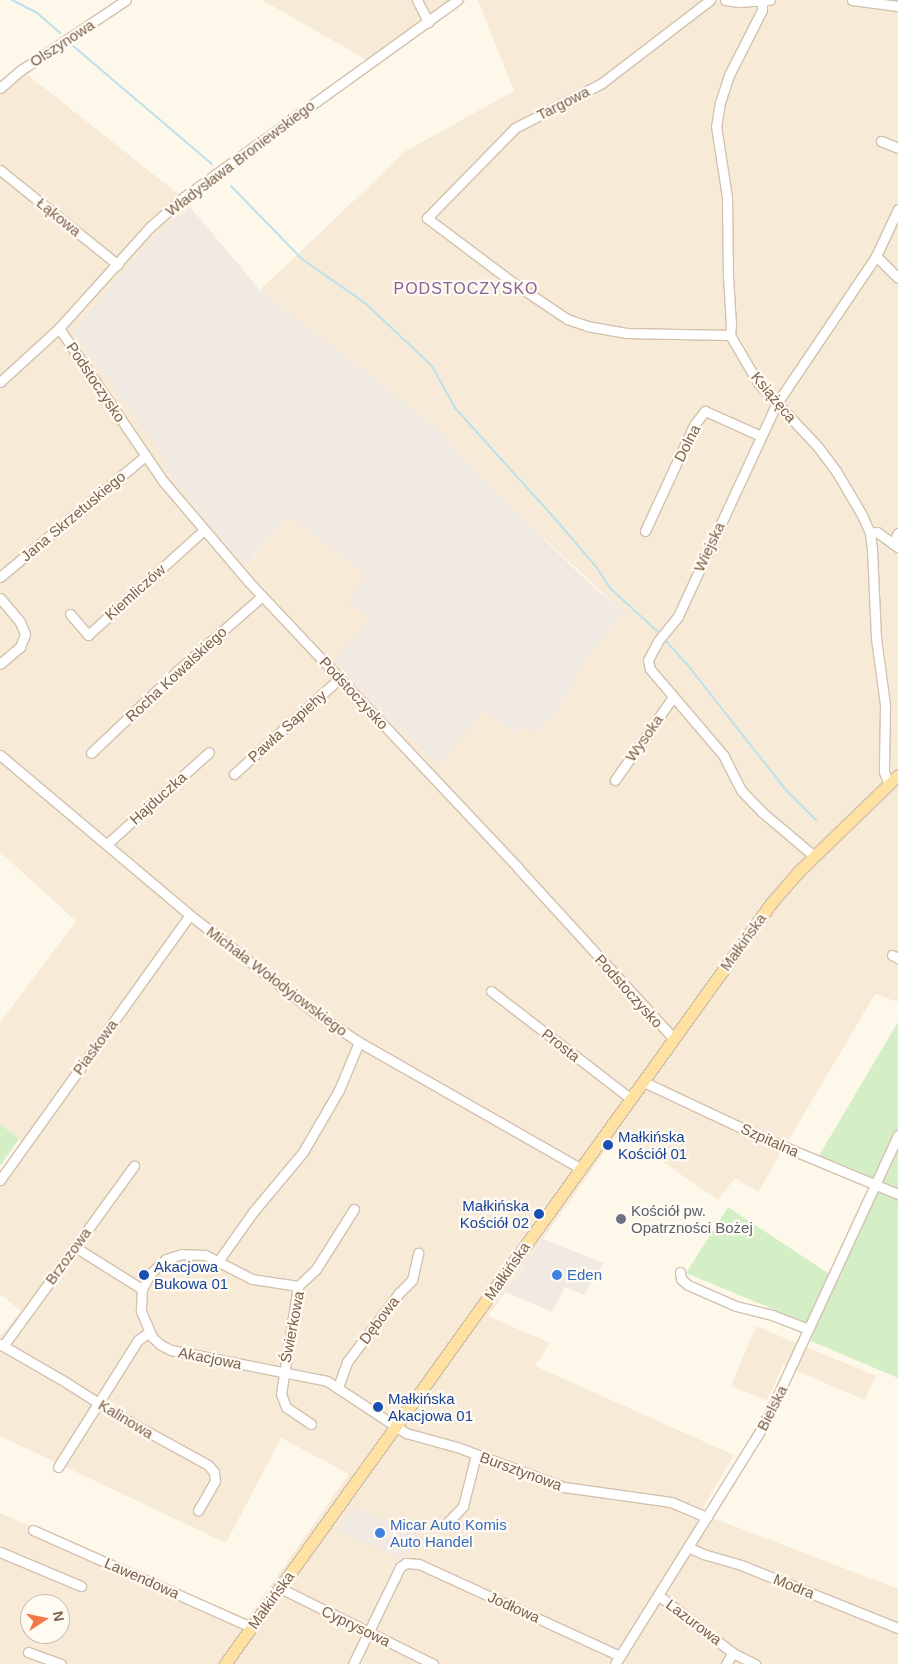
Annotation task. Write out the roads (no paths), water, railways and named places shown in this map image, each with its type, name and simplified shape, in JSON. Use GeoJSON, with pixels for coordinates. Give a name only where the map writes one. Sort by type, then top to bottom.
{"type":"FeatureCollection","features":[{"type":"Feature","properties":{"kind":"main road","name":"Małkińska"},"geometry":{"type":"LineString","coordinates":[[225,1664],[772,902],[814,856],[898,775]]}},
{"type":"Feature","properties":{"kind":"street","name":"Olszynowa"},"geometry":{"type":"LineString","coordinates":[[0,88],[21,70],[126,0]]}},
{"type":"Feature","properties":{"kind":"street"},"geometry":{"type":"LineString","coordinates":[[417,0],[428,22]]}},
{"type":"Feature","properties":{"kind":"street","name":"Władysława Broniewskiego"},"geometry":{"type":"LineString","coordinates":[[0,382],[59,328],[150,227],[184,197],[457,0]]}},
{"type":"Feature","properties":{"kind":"street","name":"Targowa"},"geometry":{"type":"LineString","coordinates":[[710,0],[602,83],[517,126],[498,143],[427,218],[514,284],[567,319],[587,326],[626,333],[730,335]]}},
{"type":"Feature","properties":{"kind":"street"},"geometry":{"type":"LineString","coordinates":[[725,0],[766,0],[729,75],[720,102],[716,126],[727,197],[728,276],[732,325],[730,335]]}},
{"type":"Feature","properties":{"kind":"street"},"geometry":{"type":"LineString","coordinates":[[852,0],[876,1],[898,6]]}},
{"type":"Feature","properties":{"kind":"street"},"geometry":{"type":"LineString","coordinates":[[881,141],[898,148]]}},
{"type":"Feature","properties":{"kind":"street","name":"Łąkowa"},"geometry":{"type":"LineString","coordinates":[[0,170],[118,264]]}},
{"type":"Feature","properties":{"kind":"street","name":"Wiejska"},"geometry":{"type":"LineString","coordinates":[[814,856],[762,812],[741,790],[724,756],[672,697],[650,669],[648,660],[658,641],[678,616],[777,403],[876,256],[898,209]]}},
{"type":"Feature","properties":{"kind":"street"},"geometry":{"type":"LineString","coordinates":[[876,256],[898,278]]}},
{"type":"Feature","properties":{"kind":"street","name":"Podstoczysko"},"geometry":{"type":"LineString","coordinates":[[59,328],[145,456],[163,481],[204,530],[262,596],[518,868],[674,1039]]}},
{"type":"Feature","properties":{"kind":"street","name":"Książęca"},"geometry":{"type":"LineString","coordinates":[[730,335],[758,383],[818,447],[836,471],[862,515],[870,533],[876,638],[885,705],[884,772],[889,784]]}},
{"type":"Feature","properties":{"kind":"street","name":"Dolna"},"geometry":{"type":"LineString","coordinates":[[645,531],[694,425],[706,411],[761,436]]}},
{"type":"Feature","properties":{"kind":"street","name":"Jana Skrzetuskiego"},"geometry":{"type":"LineString","coordinates":[[0,577],[145,456]]}},
{"type":"Feature","properties":{"kind":"street","name":"Kiemliczów"},"geometry":{"type":"LineString","coordinates":[[70,614],[88,635],[204,530]]}},
{"type":"Feature","properties":{"kind":"street"},"geometry":{"type":"LineString","coordinates":[[870,533],[877,532],[896,545],[898,533]]}},
{"type":"Feature","properties":{"kind":"street","name":"Rocha Kowalskiego"},"geometry":{"type":"LineString","coordinates":[[91,753],[177,671],[262,596]]}},
{"type":"Feature","properties":{"kind":"street"},"geometry":{"type":"LineString","coordinates":[[0,598],[20,622],[25,634],[20,647],[0,664]]}},
{"type":"Feature","properties":{"kind":"street","name":"Pawła Sapiehy"},"geometry":{"type":"LineString","coordinates":[[234,774],[340,678]]}},
{"type":"Feature","properties":{"kind":"street","name":"Wysoka"},"geometry":{"type":"LineString","coordinates":[[615,780],[672,697]]}},
{"type":"Feature","properties":{"kind":"street","name":"Hajduczka"},"geometry":{"type":"LineString","coordinates":[[107,844],[209,752]]}},
{"type":"Feature","properties":{"kind":"street","name":"Michała Wołodyjowskiego"},"geometry":{"type":"LineString","coordinates":[[0,754],[190,915],[314,1012],[359,1042],[580,1168]]}},
{"type":"Feature","properties":{"kind":"street","name":"Piaskowa"},"geometry":{"type":"LineString","coordinates":[[0,1180],[190,915]]}},
{"type":"Feature","properties":{"kind":"street","name":"Prosta"},"geometry":{"type":"LineString","coordinates":[[491,990],[631,1099]]}},
{"type":"Feature","properties":{"kind":"street"},"geometry":{"type":"LineString","coordinates":[[219,1260],[253,1212],[303,1152],[336,1098],[359,1042]]}},
{"type":"Feature","properties":{"kind":"street","name":"Szpitalna"},"geometry":{"type":"LineString","coordinates":[[644,1082],[761,1137],[898,1194]]}},
{"type":"Feature","properties":{"kind":"street","name":"Bielska"},"geometry":{"type":"LineString","coordinates":[[617,1660],[764,1425],[898,1135]]}},
{"type":"Feature","properties":{"kind":"street","name":"Brzozowa"},"geometry":{"type":"LineString","coordinates":[[2,1345],[134,1166]]}},
{"type":"Feature","properties":{"kind":"street","name":"Świerkowa"},"geometry":{"type":"LineString","coordinates":[[311,1424],[289,1409],[283,1401],[281,1390],[298,1286],[316,1269],[354,1210]]}},
{"type":"Feature","properties":{"kind":"street"},"geometry":{"type":"LineString","coordinates":[[75,1247],[142,1289]]}},
{"type":"Feature","properties":{"kind":"street"},"geometry":{"type":"LineString","coordinates":[[58,1467],[138,1340],[149,1332],[141,1311],[142,1289],[153,1270],[172,1257],[196,1253],[219,1260],[252,1279],[298,1286]]}},
{"type":"Feature","properties":{"kind":"street","name":"Dębowa"},"geometry":{"type":"LineString","coordinates":[[338,1386],[347,1362],[399,1293],[412,1280],[418,1254]]}},
{"type":"Feature","properties":{"kind":"street"},"geometry":{"type":"LineString","coordinates":[[680,1272],[682,1279],[688,1284],[736,1306],[780,1318],[808,1329]]}},
{"type":"Feature","properties":{"kind":"street","name":"Akacjowa"},"geometry":{"type":"LineString","coordinates":[[149,1332],[161,1345],[171,1350],[324,1380],[338,1386],[396,1426]]}},
{"type":"Feature","properties":{"kind":"street","name":"Kalinowa"},"geometry":{"type":"LineString","coordinates":[[2,1345],[98,1403],[208,1465],[214,1472],[215,1481],[213,1488],[198,1511]]}},
{"type":"Feature","properties":{"kind":"street","name":"Bursztynowa"},"geometry":{"type":"LineString","coordinates":[[396,1426],[406,1433],[476,1455],[564,1487],[671,1502],[707,1517]]}},
{"type":"Feature","properties":{"kind":"street"},"geometry":{"type":"LineString","coordinates":[[444,1526],[463,1506],[476,1455]]}},
{"type":"Feature","properties":{"kind":"street","name":"Lawendowa"},"geometry":{"type":"LineString","coordinates":[[33,1530],[251,1627]]}},
{"type":"Feature","properties":{"kind":"street","name":"Modra"},"geometry":{"type":"LineString","coordinates":[[688,1547],[703,1554],[741,1565],[898,1628]]}},
{"type":"Feature","properties":{"kind":"street"},"geometry":{"type":"LineString","coordinates":[[0,1552],[81,1586]]}},
{"type":"Feature","properties":{"kind":"street","name":"Jodłowa"},"geometry":{"type":"LineString","coordinates":[[368,1632],[375,1624],[400,1567],[406,1563],[419,1564],[617,1660]]}},
{"type":"Feature","properties":{"kind":"street","name":"Cyprysowa"},"geometry":{"type":"LineString","coordinates":[[280,1588],[433,1664]]}},
{"type":"Feature","properties":{"kind":"street","name":"Lazurowa"},"geometry":{"type":"LineString","coordinates":[[658,1595],[733,1653],[755,1664]]}},
{"type":"Feature","properties":{"kind":"street"},"geometry":{"type":"LineString","coordinates":[[353,1664],[368,1632]]}},
{"type":"Feature","properties":{"kind":"street"},"geometry":{"type":"LineString","coordinates":[[28,1652],[61,1664]]}},
{"type":"Feature","properties":{"kind":"street"},"geometry":{"type":"LineString","coordinates":[[726,1664],[733,1653]]}},
{"type":"Feature","properties":{"kind":"waterway"},"geometry":{"type":"LineString","coordinates":[[12,0],[36,12],[60,33]]}},
{"type":"Feature","properties":{"kind":"waterway"},"geometry":{"type":"LineString","coordinates":[[72,45],[212,164]]}},
{"type":"Feature","properties":{"kind":"waterway"},"geometry":{"type":"LineString","coordinates":[[231,186],[302,259],[365,303],[432,366],[455,408],[557,521],[597,568],[610,588],[659,633]]}},
{"type":"Feature","properties":{"kind":"waterway"},"geometry":{"type":"LineString","coordinates":[[665,640],[686,663],[785,789],[816,820]]}},
{"type":"Feature","properties":{"kind":"place","name":"Małkińska Kościół 01"},"geometry":{"type":"Point","coordinates":[608,1145]}},
{"type":"Feature","properties":{"kind":"place","name":"Małkińska Kościół 02"},"geometry":{"type":"Point","coordinates":[539,1214]}},
{"type":"Feature","properties":{"kind":"place","name":"Kościół pw. Opatrzności Bożej"},"geometry":{"type":"Point","coordinates":[621,1219]}},
{"type":"Feature","properties":{"kind":"place","name":"Akacjowa Bukowa 01"},"geometry":{"type":"Point","coordinates":[144,1275]}},
{"type":"Feature","properties":{"kind":"place","name":"Eden"},"geometry":{"type":"Point","coordinates":[557,1275]}},
{"type":"Feature","properties":{"kind":"place","name":"Małkińska Akacjowa 01"},"geometry":{"type":"Point","coordinates":[378,1407]}},
{"type":"Feature","properties":{"kind":"place","name":"Micar Auto Komis Auto Handel"},"geometry":{"type":"Point","coordinates":[380,1533]}},
{"type":"Feature","properties":{"kind":"district","name":"PODSTOCZYSKO"},"geometry":{"type":"Point","coordinates":[466,289]}}]}
